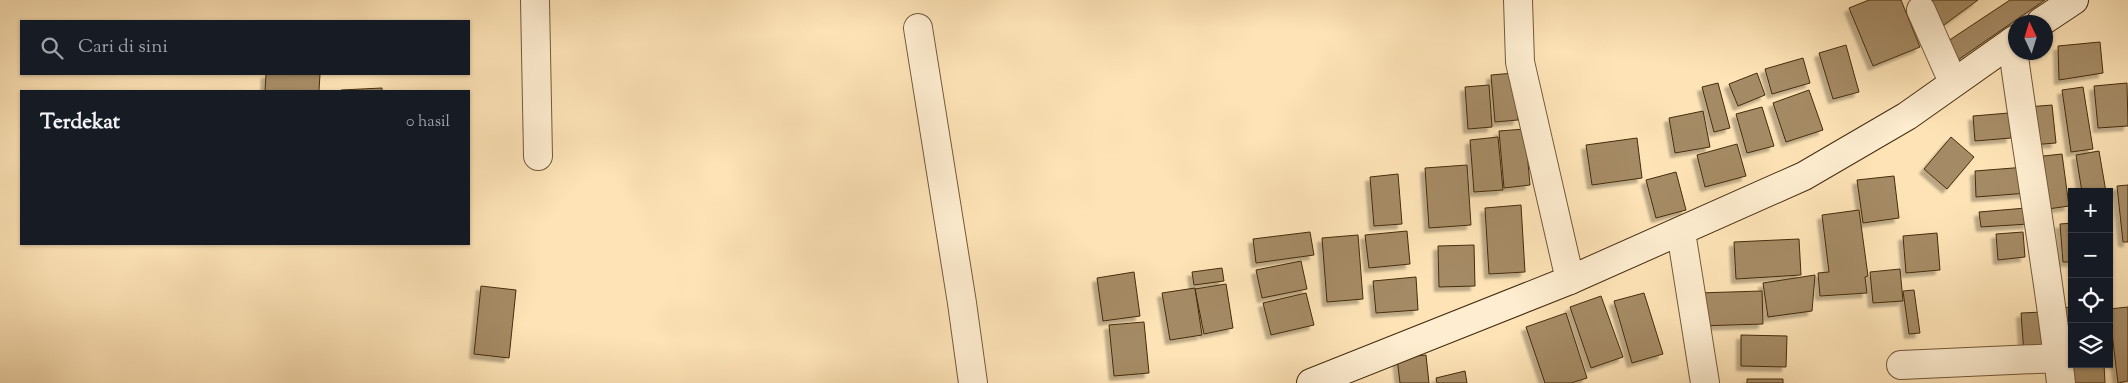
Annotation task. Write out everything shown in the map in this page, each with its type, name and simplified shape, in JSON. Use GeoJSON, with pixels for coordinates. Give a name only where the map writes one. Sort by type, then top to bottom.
{"type":"FeatureCollection","features":[{"type":"Feature","properties":{"kind":"street"},"geometry":{"type":"LineString","coordinates":[[535,0],[538,156]]}},
{"type":"Feature","properties":{"kind":"street"},"geometry":{"type":"LineString","coordinates":[[1518,0],[1520,62],[1570,280]]}},
{"type":"Feature","properties":{"kind":"street"},"geometry":{"type":"LineString","coordinates":[[2052,15],[2074,0]]}},
{"type":"Feature","properties":{"kind":"street"},"geometry":{"type":"LineString","coordinates":[[1920,10],[1953,82]]}},
{"type":"Feature","properties":{"kind":"street"},"geometry":{"type":"LineString","coordinates":[[918,28],[973,383]]}},
{"type":"Feature","properties":{"kind":"street"},"geometry":{"type":"LineString","coordinates":[[1311,383],[1570,280],[1804,176],[1907,116],[2008,44]]}},
{"type":"Feature","properties":{"kind":"street"},"geometry":{"type":"LineString","coordinates":[[1900,365],[2059,370],[2044,248],[2024,132],[2016,60]]}},
{"type":"Feature","properties":{"kind":"street"},"geometry":{"type":"LineString","coordinates":[[1681,232],[1705,383]]}},
{"type":"Feature","properties":{"kind":"building"},"geometry":{"type":"Polygon","coordinates":[[[1869,0],[1901,0],[1920,47],[1873,66],[1849,8],[1869,0]]]}},
{"type":"Feature","properties":{"kind":"building"},"geometry":{"type":"Polygon","coordinates":[[[1915,0],[1978,0],[1937,30],[1915,0]]]}},
{"type":"Feature","properties":{"kind":"building"},"geometry":{"type":"Polygon","coordinates":[[[2010,0],[2045,0],[2023,15],[2008,15],[2008,25],[1955,62],[1942,45],[2010,0]]]}},
{"type":"Feature","properties":{"kind":"building"},"geometry":{"type":"Polygon","coordinates":[[[2100,42],[2103,73],[2059,80],[2058,46],[2100,42]]]}},
{"type":"Feature","properties":{"kind":"building"},"geometry":{"type":"Polygon","coordinates":[[[1846,45],[1859,92],[1833,99],[1819,53],[1846,45]]]}},
{"type":"Feature","properties":{"kind":"building"},"geometry":{"type":"Polygon","coordinates":[[[1803,58],[1810,83],[1772,94],[1765,69],[1803,58]]]}},
{"type":"Feature","properties":{"kind":"building"},"geometry":{"type":"Polygon","coordinates":[[[1514,73],[1518,120],[1495,122],[1491,75],[1514,73]]]}},
{"type":"Feature","properties":{"kind":"building"},"geometry":{"type":"Polygon","coordinates":[[[1757,73],[1765,95],[1738,106],[1729,84],[1757,73]]]}},
{"type":"Feature","properties":{"kind":"building"},"geometry":{"type":"Polygon","coordinates":[[[266,75],[320,75],[319,90],[265,90],[266,75]]]}},
{"type":"Feature","properties":{"kind":"building"},"geometry":{"type":"Polygon","coordinates":[[[1718,83],[1730,128],[1714,132],[1702,87],[1718,83]]]}},
{"type":"Feature","properties":{"kind":"building"},"geometry":{"type":"Polygon","coordinates":[[[2127,83],[2128,126],[2098,128],[2094,86],[2127,83]]]}},
{"type":"Feature","properties":{"kind":"building"},"geometry":{"type":"Polygon","coordinates":[[[1489,85],[1492,127],[1468,129],[1465,87],[1489,85]]]}},
{"type":"Feature","properties":{"kind":"building"},"geometry":{"type":"Polygon","coordinates":[[[2083,87],[2093,149],[2071,152],[2062,90],[2083,87]]]}},
{"type":"Feature","properties":{"kind":"building"},"geometry":{"type":"Polygon","coordinates":[[[382,88],[382,90],[341,90],[382,88]]]}},
{"type":"Feature","properties":{"kind":"building"},"geometry":{"type":"Polygon","coordinates":[[[1809,90],[1823,130],[1786,142],[1773,103],[1809,90]]]}},
{"type":"Feature","properties":{"kind":"building"},"geometry":{"type":"Polygon","coordinates":[[[2052,105],[2056,143],[2030,145],[2027,107],[2052,105]]]}},
{"type":"Feature","properties":{"kind":"building"},"geometry":{"type":"Polygon","coordinates":[[[1762,107],[1774,146],[1747,153],[1736,114],[1762,107]]]}},
{"type":"Feature","properties":{"kind":"building"},"geometry":{"type":"Polygon","coordinates":[[[1703,111],[1710,147],[1675,153],[1669,118],[1703,111]]]}},
{"type":"Feature","properties":{"kind":"building"},"geometry":{"type":"Polygon","coordinates":[[[2009,113],[2011,138],[1975,141],[1973,116],[2009,113]]]}},
{"type":"Feature","properties":{"kind":"building"},"geometry":{"type":"Polygon","coordinates":[[[1525,129],[1530,185],[1504,188],[1499,131],[1525,129]]]}},
{"type":"Feature","properties":{"kind":"building"},"geometry":{"type":"Polygon","coordinates":[[[1498,137],[1503,190],[1474,192],[1470,140],[1498,137]]]}},
{"type":"Feature","properties":{"kind":"building"},"geometry":{"type":"Polygon","coordinates":[[[1951,137],[1974,157],[1947,189],[1924,169],[1951,137]]]}},
{"type":"Feature","properties":{"kind":"building"},"geometry":{"type":"Polygon","coordinates":[[[1637,138],[1642,178],[1592,185],[1586,145],[1637,138]]]}},
{"type":"Feature","properties":{"kind":"building"},"geometry":{"type":"Polygon","coordinates":[[[1737,144],[1746,176],[1705,187],[1697,155],[1737,144]]]}},
{"type":"Feature","properties":{"kind":"building"},"geometry":{"type":"Polygon","coordinates":[[[2099,151],[2105,188],[2081,188],[2076,155],[2099,151]]]}},
{"type":"Feature","properties":{"kind":"building"},"geometry":{"type":"Polygon","coordinates":[[[2062,154],[2068,206],[2041,210],[2034,157],[2062,154]]]}},
{"type":"Feature","properties":{"kind":"building"},"geometry":{"type":"Polygon","coordinates":[[[1467,165],[1471,225],[1429,228],[1425,168],[1467,165]]]}},
{"type":"Feature","properties":{"kind":"building"},"geometry":{"type":"Polygon","coordinates":[[[2026,167],[2028,193],[1976,197],[1975,171],[2026,167]]]}},
{"type":"Feature","properties":{"kind":"building"},"geometry":{"type":"Polygon","coordinates":[[[1676,172],[1686,210],[1656,218],[1646,180],[1676,172]]]}},
{"type":"Feature","properties":{"kind":"building"},"geometry":{"type":"Polygon","coordinates":[[[1398,174],[1402,224],[1374,226],[1370,177],[1398,174]]]}},
{"type":"Feature","properties":{"kind":"building"},"geometry":{"type":"Polygon","coordinates":[[[1894,176],[1899,218],[1863,223],[1857,180],[1894,176]]]}},
{"type":"Feature","properties":{"kind":"building"},"geometry":{"type":"Polygon","coordinates":[[[2128,185],[2128,242],[2123,242],[2117,186],[2128,185]]]}},
{"type":"Feature","properties":{"kind":"building"},"geometry":{"type":"Polygon","coordinates":[[[1521,205],[1525,272],[1489,274],[1485,208],[1521,205]]]}},
{"type":"Feature","properties":{"kind":"building"},"geometry":{"type":"Polygon","coordinates":[[[2026,208],[2028,224],[1981,227],[1979,212],[2026,208]]]}},
{"type":"Feature","properties":{"kind":"building"},"geometry":{"type":"Polygon","coordinates":[[[1859,210],[1868,276],[1865,277],[1867,293],[1820,296],[1818,273],[1829,272],[1822,215],[1859,210]]]}},
{"type":"Feature","properties":{"kind":"building"},"geometry":{"type":"Polygon","coordinates":[[[2068,223],[2068,262],[2063,262],[2060,224],[2068,223]]]}},
{"type":"Feature","properties":{"kind":"building"},"geometry":{"type":"Polygon","coordinates":[[[1407,231],[1410,264],[1369,268],[1365,235],[1407,231]]]}},
{"type":"Feature","properties":{"kind":"building"},"geometry":{"type":"Polygon","coordinates":[[[1310,232],[1314,255],[1256,263],[1253,239],[1310,232]]]}},
{"type":"Feature","properties":{"kind":"building"},"geometry":{"type":"Polygon","coordinates":[[[2023,232],[2025,257],[1998,260],[1996,234],[2023,232]]]}},
{"type":"Feature","properties":{"kind":"building"},"geometry":{"type":"Polygon","coordinates":[[[1937,233],[1940,270],[1906,273],[1903,236],[1937,233]]]}},
{"type":"Feature","properties":{"kind":"building"},"geometry":{"type":"Polygon","coordinates":[[[1358,235],[1363,299],[1327,302],[1322,238],[1358,235]]]}},
{"type":"Feature","properties":{"kind":"building"},"geometry":{"type":"Polygon","coordinates":[[[1799,239],[1801,275],[1736,279],[1734,242],[1799,239]]]}},
{"type":"Feature","properties":{"kind":"building"},"geometry":{"type":"Polygon","coordinates":[[[1474,245],[1475,286],[1439,287],[1438,246],[1474,245]]]}},
{"type":"Feature","properties":{"kind":"building"},"geometry":{"type":"Polygon","coordinates":[[[1301,261],[1307,289],[1262,298],[1256,270],[1301,261]]]}},
{"type":"Feature","properties":{"kind":"building"},"geometry":{"type":"Polygon","coordinates":[[[1222,268],[1224,281],[1194,285],[1192,272],[1222,268]]]}},
{"type":"Feature","properties":{"kind":"building"},"geometry":{"type":"Polygon","coordinates":[[[1900,269],[1903,301],[1873,303],[1870,272],[1900,269]]]}},
{"type":"Feature","properties":{"kind":"building"},"geometry":{"type":"Polygon","coordinates":[[[1134,272],[1140,316],[1103,321],[1097,278],[1134,272]]]}},
{"type":"Feature","properties":{"kind":"building"},"geometry":{"type":"Polygon","coordinates":[[[1815,275],[1812,311],[1768,317],[1763,283],[1815,275]]]}},
{"type":"Feature","properties":{"kind":"building"},"geometry":{"type":"Polygon","coordinates":[[[1416,277],[1418,310],[1376,313],[1373,281],[1416,277]]]}},
{"type":"Feature","properties":{"kind":"building"},"geometry":{"type":"Polygon","coordinates":[[[1226,284],[1233,328],[1204,334],[1195,289],[1226,284]]]}},
{"type":"Feature","properties":{"kind":"building"},"geometry":{"type":"Polygon","coordinates":[[[481,286],[516,290],[509,358],[474,354],[481,286]]]}},
{"type":"Feature","properties":{"kind":"building"},"geometry":{"type":"Polygon","coordinates":[[[1195,288],[1202,335],[1170,340],[1162,293],[1195,288]]]}},
{"type":"Feature","properties":{"kind":"building"},"geometry":{"type":"Polygon","coordinates":[[[1914,290],[1920,333],[1909,334],[1903,291],[1914,290]]]}},
{"type":"Feature","properties":{"kind":"building"},"geometry":{"type":"Polygon","coordinates":[[[1762,291],[1763,324],[1698,326],[1697,293],[1762,291]]]}},
{"type":"Feature","properties":{"kind":"building"},"geometry":{"type":"Polygon","coordinates":[[[1306,293],[1314,325],[1271,335],[1263,303],[1306,293]]]}},
{"type":"Feature","properties":{"kind":"building"},"geometry":{"type":"Polygon","coordinates":[[[1644,293],[1663,354],[1632,363],[1614,301],[1644,293]]]}},
{"type":"Feature","properties":{"kind":"building"},"geometry":{"type":"Polygon","coordinates":[[[1601,296],[1623,357],[1591,368],[1570,307],[1601,296]]]}},
{"type":"Feature","properties":{"kind":"building"},"geometry":{"type":"Polygon","coordinates":[[[2068,307],[2068,317],[2061,317],[2060,308],[2068,307]]]}},
{"type":"Feature","properties":{"kind":"building"},"geometry":{"type":"Polygon","coordinates":[[[2128,307],[2128,381],[2118,383],[2113,342],[2113,309],[2128,307]]]}},
{"type":"Feature","properties":{"kind":"building"},"geometry":{"type":"Polygon","coordinates":[[[2043,312],[2046,352],[2024,354],[2021,313],[2043,312]]]}},
{"type":"Feature","properties":{"kind":"building"},"geometry":{"type":"Polygon","coordinates":[[[1566,313],[1587,378],[1571,383],[1545,383],[1526,327],[1566,313]]]}},
{"type":"Feature","properties":{"kind":"building"},"geometry":{"type":"Polygon","coordinates":[[[1144,322],[1149,373],[1114,376],[1109,325],[1144,322]]]}},
{"type":"Feature","properties":{"kind":"building"},"geometry":{"type":"Polygon","coordinates":[[[2066,325],[2068,325],[2068,354],[2066,325]]]}},
{"type":"Feature","properties":{"kind":"building"},"geometry":{"type":"Polygon","coordinates":[[[1741,335],[1787,336],[1786,367],[1741,366],[1741,335]]]}},
{"type":"Feature","properties":{"kind":"building"},"geometry":{"type":"Polygon","coordinates":[[[1426,355],[1429,383],[1400,383],[1397,358],[1426,355]]]}},
{"type":"Feature","properties":{"kind":"building"},"geometry":{"type":"Polygon","coordinates":[[[2069,368],[2104,368],[2105,383],[2070,383],[2069,368]]]}},
{"type":"Feature","properties":{"kind":"building"},"geometry":{"type":"Polygon","coordinates":[[[1465,371],[1467,383],[1437,383],[1436,378],[1465,371]]]}},
{"type":"Feature","properties":{"kind":"building"},"geometry":{"type":"Polygon","coordinates":[[[1747,379],[1783,379],[1783,383],[1747,383],[1747,379]]]}}]}
